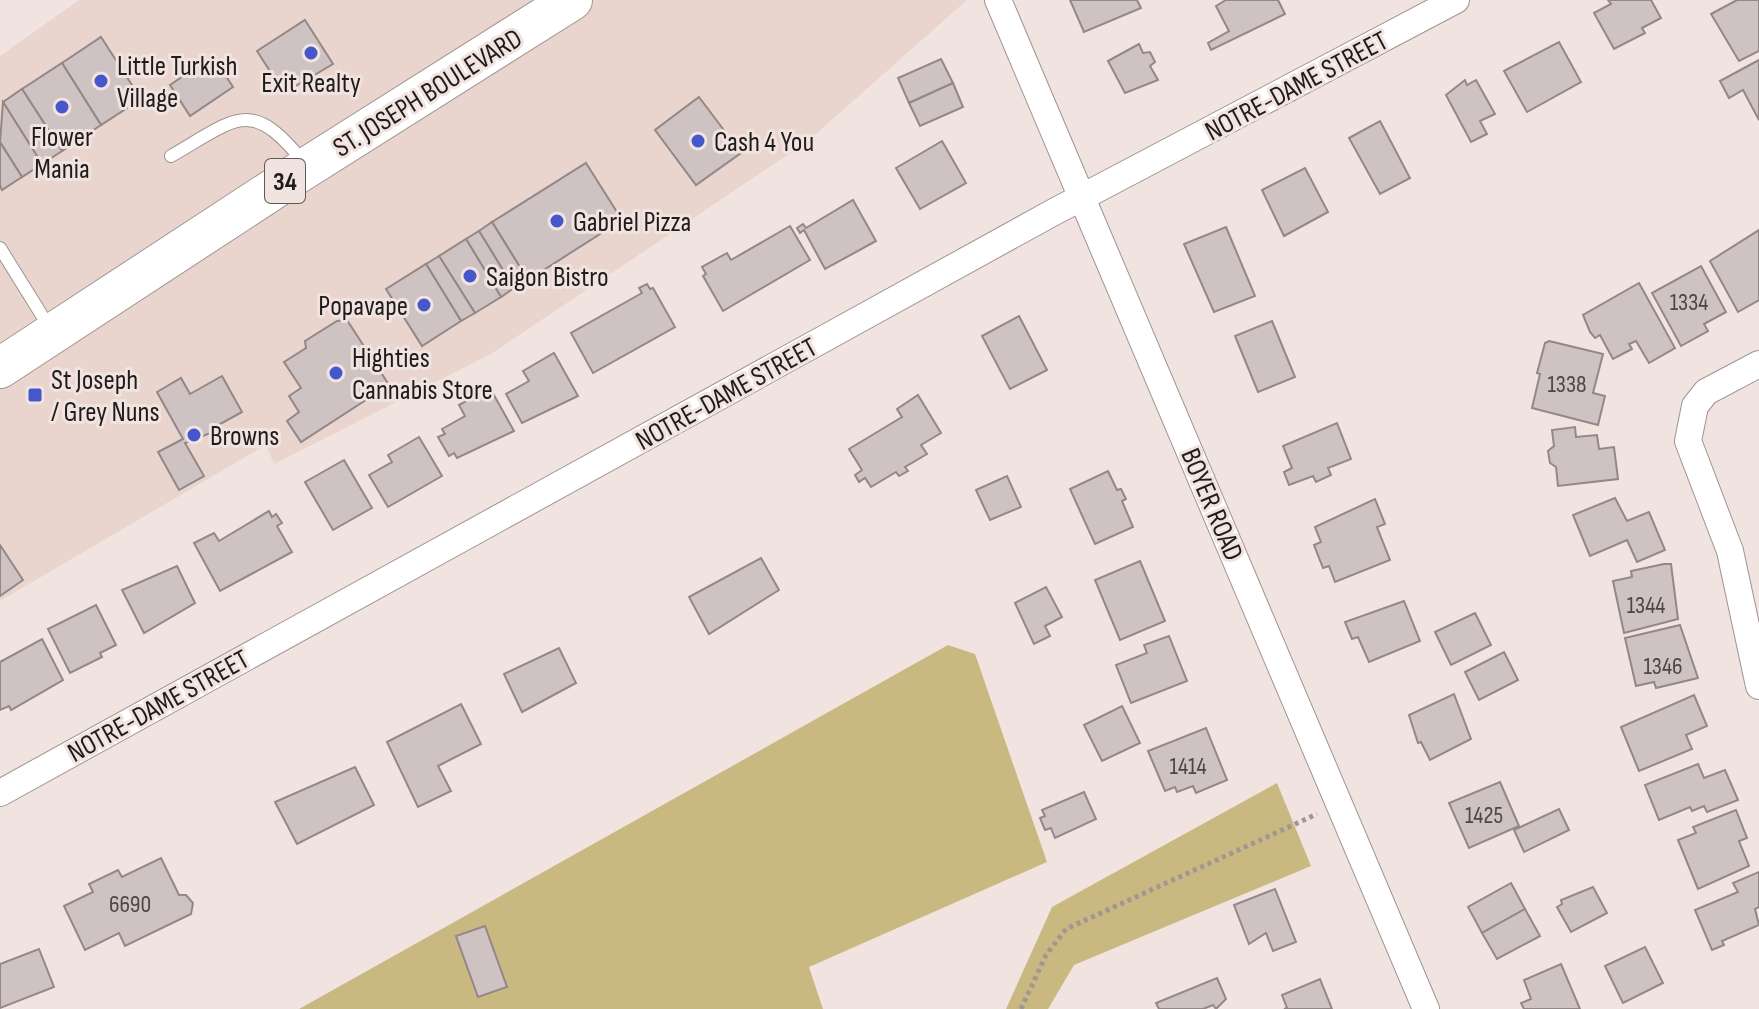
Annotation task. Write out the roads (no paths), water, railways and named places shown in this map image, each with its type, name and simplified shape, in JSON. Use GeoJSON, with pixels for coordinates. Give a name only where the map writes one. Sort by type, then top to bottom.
{"type":"FeatureCollection","features":[{"type":"Feature","properties":{"kind":"main road","name":"ST. JOSEPH BOULEVARD"},"geometry":{"type":"LineString","coordinates":[[0,368],[307,167],[572,0]]}},
{"type":"Feature","properties":{"kind":"street","name":"BOYER ROAD"},"geometry":{"type":"LineString","coordinates":[[998,0],[1426,1009]]}},
{"type":"Feature","properties":{"kind":"street","name":"NOTRE-DAME STREET"},"geometry":{"type":"LineString","coordinates":[[0,793],[1082,198],[1456,0]]}},
{"type":"Feature","properties":{"kind":"street"},"geometry":{"type":"LineString","coordinates":[[1759,364],[1706,392],[1695,406],[1688,441],[1730,551],[1759,686]]}},
{"type":"Feature","properties":{"kind":"lane"},"geometry":{"type":"LineString","coordinates":[[171,156],[234,119],[261,121],[279,132],[307,167]]}},
{"type":"Feature","properties":{"kind":"lane"},"geometry":{"type":"LineString","coordinates":[[0,248],[53,334]]}},
{"type":"Feature","properties":{"kind":"place","name":"Exit Realty"},"geometry":{"type":"Point","coordinates":[311,53]}},
{"type":"Feature","properties":{"kind":"place","name":"Little Turkish Village"},"geometry":{"type":"Point","coordinates":[101,81]}},
{"type":"Feature","properties":{"kind":"place","name":"Flower Mania"},"geometry":{"type":"Point","coordinates":[62,107]}},
{"type":"Feature","properties":{"kind":"place","name":"Cash 4 You"},"geometry":{"type":"Point","coordinates":[698,141]}},
{"type":"Feature","properties":{"kind":"place","name":"Gabriel Pizza"},"geometry":{"type":"Point","coordinates":[557,221]}},
{"type":"Feature","properties":{"kind":"place","name":"Saigon Bistro"},"geometry":{"type":"Point","coordinates":[470,276]}},
{"type":"Feature","properties":{"kind":"place","name":"Popavape"},"geometry":{"type":"Point","coordinates":[424,305]}},
{"type":"Feature","properties":{"kind":"place","name":"Highties Cannabis Store"},"geometry":{"type":"Point","coordinates":[336,373]}},
{"type":"Feature","properties":{"kind":"place","name":"St Joseph / Grey Nuns"},"geometry":{"type":"Point","coordinates":[35,395]}},
{"type":"Feature","properties":{"kind":"place","name":"Browns"},"geometry":{"type":"Point","coordinates":[194,435]}}]}
